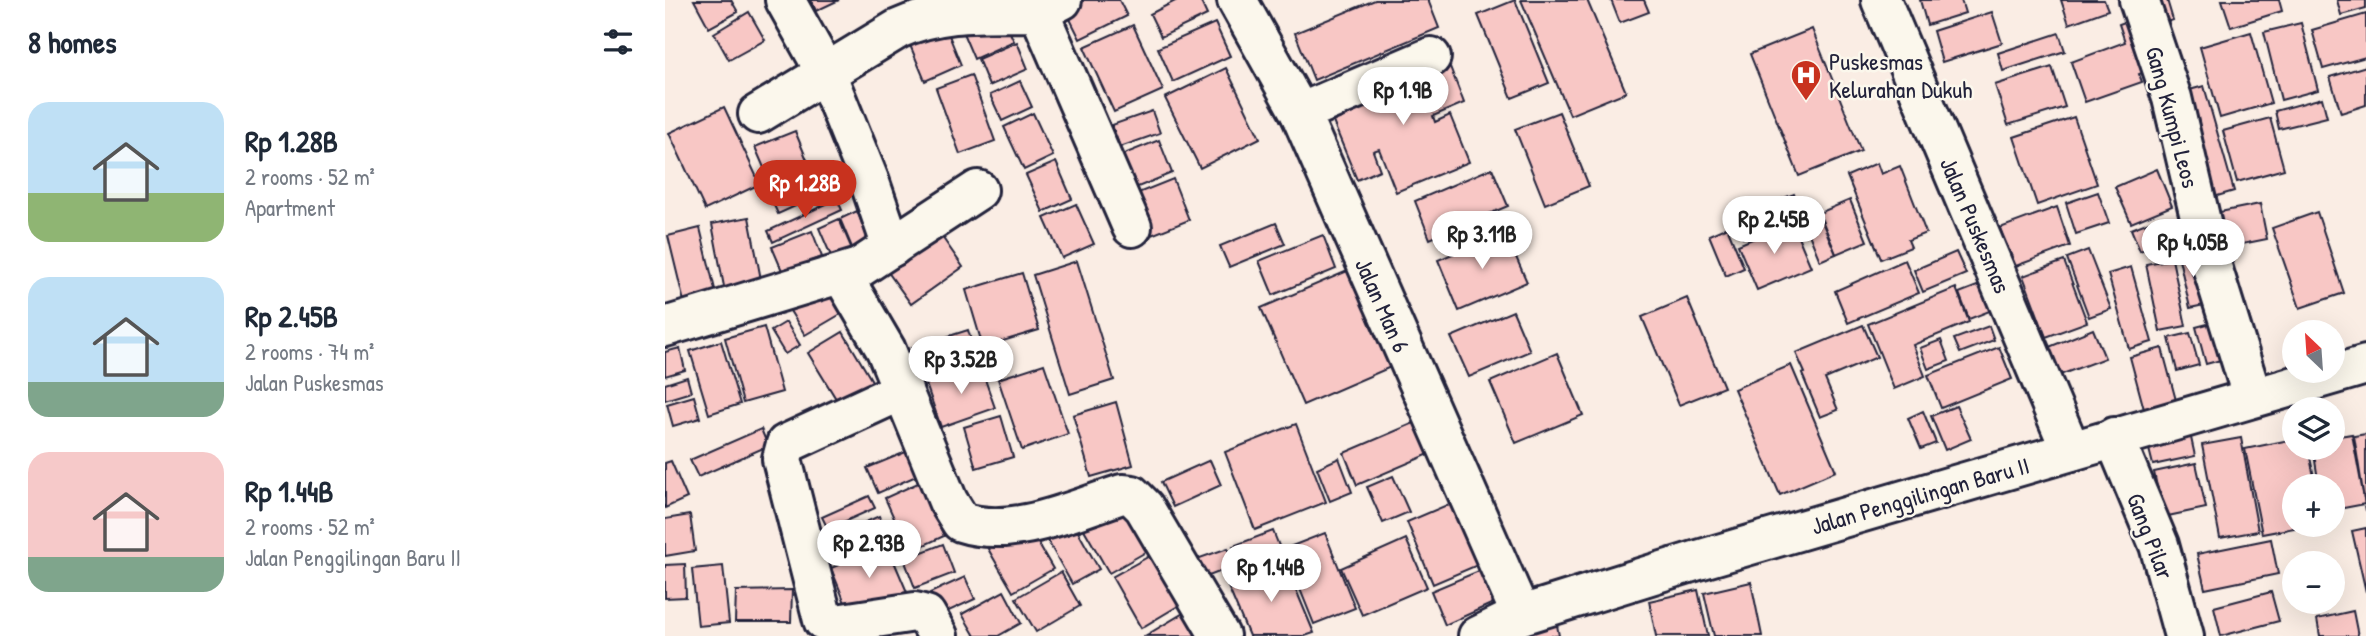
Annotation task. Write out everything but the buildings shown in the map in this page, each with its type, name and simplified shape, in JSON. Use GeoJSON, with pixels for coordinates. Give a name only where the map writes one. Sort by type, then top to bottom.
{"type":"FeatureCollection","features":[{"type":"Feature","properties":{"kind":"street"},"geometry":{"type":"LineString","coordinates":[[785,0],[826,73],[892,247]]}},
{"type":"Feature","properties":{"kind":"street","name":"Jalan Man 6"},"geometry":{"type":"LineString","coordinates":[[1237,0],[1300,113],[1499,628]]}},
{"type":"Feature","properties":{"kind":"street","name":"Jalan Puskesmas"},"geometry":{"type":"LineString","coordinates":[[1881,0],[2071,451]]}},
{"type":"Feature","properties":{"kind":"street","name":"Gang Kumpi Leos"},"geometry":{"type":"LineString","coordinates":[[2139,0],[2172,98],[2210,260],[2252,396]]}},
{"type":"Feature","properties":{"kind":"street"},"geometry":{"type":"LineString","coordinates":[[758,114],[898,29],[920,19],[940,14],[1050,6],[1132,227]]}},
{"type":"Feature","properties":{"kind":"street"},"geometry":{"type":"LineString","coordinates":[[1300,113],[1431,57]]}},
{"type":"Feature","properties":{"kind":"street"},"geometry":{"type":"LineString","coordinates":[[665,327],[859,268],[978,190]]}},
{"type":"Feature","properties":{"kind":"street"},"geometry":{"type":"LineString","coordinates":[[842,275],[886,351],[949,501],[961,522],[982,529],[1030,522],[1122,494],[1132,495],[1144,507],[1220,636]]}},
{"type":"Feature","properties":{"kind":"street","name":"Jalan Penggilingan Baru II"},"geometry":{"type":"LineString","coordinates":[[1499,628],[2114,437],[2366,365]]}},
{"type":"Feature","properties":{"kind":"street"},"geometry":{"type":"LineString","coordinates":[[903,390],[786,444],[782,459],[823,620],[836,624],[915,612],[926,615],[938,636]]}},
{"type":"Feature","properties":{"kind":"street","name":"Gang Pilar"},"geometry":{"type":"LineString","coordinates":[[2114,437],[2159,545],[2184,636]]}},
{"type":"Feature","properties":{"kind":"place","name":"Puskesmas Kelurahan Dukuh"},"geometry":{"type":"Point","coordinates":[1806,102]}}]}
